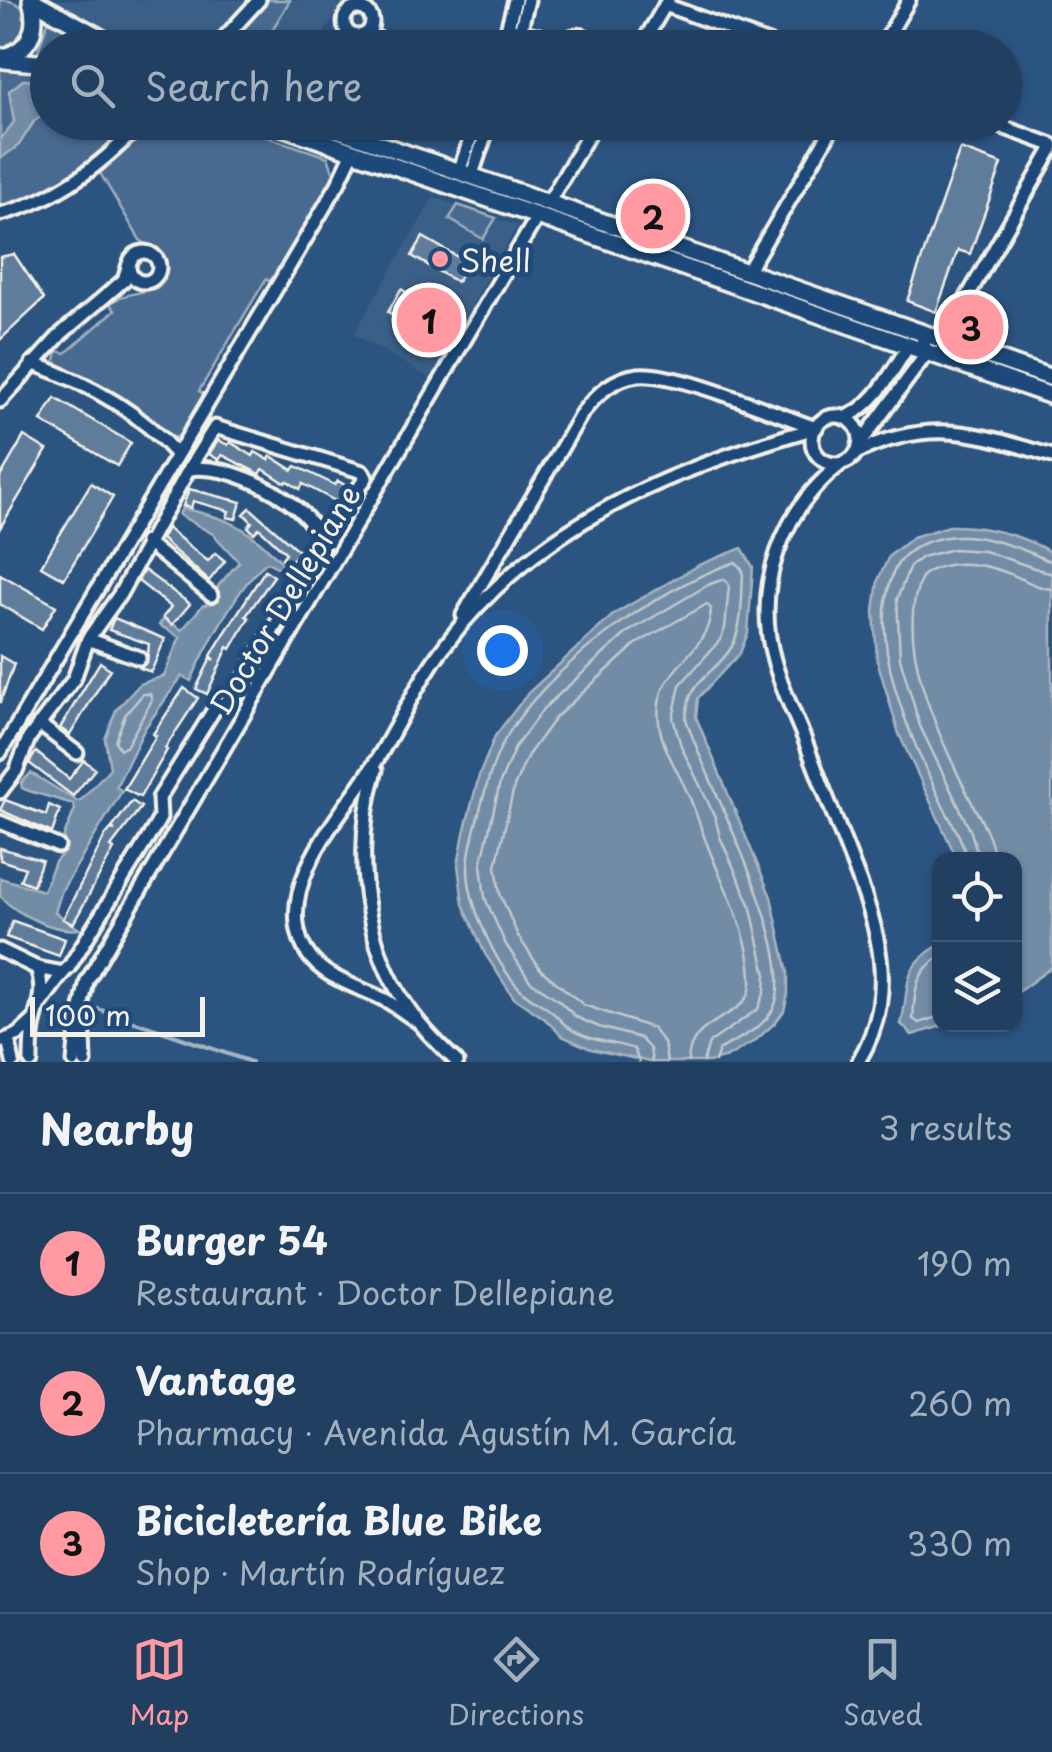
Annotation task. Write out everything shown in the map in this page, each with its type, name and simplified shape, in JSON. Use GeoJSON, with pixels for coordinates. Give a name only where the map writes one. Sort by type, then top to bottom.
{"type":"FeatureCollection","features":[{"type":"Feature","properties":{"kind":"main road"},"geometry":{"type":"LineString","coordinates":[[31,0],[86,30]]}},
{"type":"Feature","properties":{"kind":"main road"},"geometry":{"type":"LineString","coordinates":[[31,0],[36,22],[34,30]]}},
{"type":"Feature","properties":{"kind":"main road"},"geometry":{"type":"LineString","coordinates":[[0,59],[16,52],[30,39]]}},
{"type":"Feature","properties":{"kind":"main road"},"geometry":{"type":"LineString","coordinates":[[0,59],[30,62]]}},
{"type":"Feature","properties":{"kind":"main road"},"geometry":{"type":"LineString","coordinates":[[319,140],[1052,396]]}},
{"type":"Feature","properties":{"kind":"main road"},"geometry":{"type":"LineString","coordinates":[[367,140],[1052,378]]}},
{"type":"Feature","properties":{"kind":"street"},"geometry":{"type":"LineString","coordinates":[[232,30],[259,0]]}},
{"type":"Feature","properties":{"kind":"street"},"geometry":{"type":"LineString","coordinates":[[515,0],[515,29]]}},
{"type":"Feature","properties":{"kind":"street"},"geometry":{"type":"LineString","coordinates":[[515,29],[528,0]]}},
{"type":"Feature","properties":{"kind":"street"},"geometry":{"type":"LineString","coordinates":[[892,30],[909,0]]}},
{"type":"Feature","properties":{"kind":"street"},"geometry":{"type":"LineString","coordinates":[[651,30],[667,3],[736,30]]}},
{"type":"Feature","properties":{"kind":"street"},"geometry":{"type":"LineString","coordinates":[[944,359],[942,341],[1052,147],[1022,135]]}},
{"type":"Feature","properties":{"kind":"street"},"geometry":{"type":"LineString","coordinates":[[0,214],[35,202],[90,172],[124,140]]}},
{"type":"Feature","properties":{"kind":"street"},"geometry":{"type":"LineString","coordinates":[[465,175],[472,140]]}},
{"type":"Feature","properties":{"kind":"street"},"geometry":{"type":"LineString","coordinates":[[465,175],[482,140]]}},
{"type":"Feature","properties":{"kind":"street"},"geometry":{"type":"LineString","coordinates":[[548,202],[585,140]]}},
{"type":"Feature","properties":{"kind":"street"},"geometry":{"type":"LineString","coordinates":[[746,272],[825,140]]}},
{"type":"Feature","properties":{"kind":"street"},"geometry":{"type":"LineString","coordinates":[[0,753],[329,200],[353,152]]}},
{"type":"Feature","properties":{"kind":"street","name":"Doctor Dellepiane"},"geometry":{"type":"LineString","coordinates":[[74,1062],[87,981],[537,217]]}},
{"type":"Feature","properties":{"kind":"street"},"geometry":{"type":"LineString","coordinates":[[0,401],[82,314],[118,288],[134,256],[144,252],[156,259],[157,274],[150,281],[118,288]]}},
{"type":"Feature","properties":{"kind":"street"},"geometry":{"type":"LineString","coordinates":[[129,264],[133,277],[141,282]]}},
{"type":"Feature","properties":{"kind":"street"},"geometry":{"type":"LineString","coordinates":[[858,1062],[880,996],[881,956],[876,926],[774,659],[768,607],[783,536],[812,489],[858,449],[926,353],[921,334]]}},
{"type":"Feature","properties":{"kind":"street"},"geometry":{"type":"LineString","coordinates":[[445,644],[520,565],[575,525],[628,495],[718,457],[816,428],[828,418],[844,418],[858,412],[871,402],[908,347]]}},
{"type":"Feature","properties":{"kind":"street"},"geometry":{"type":"LineString","coordinates":[[32,363],[96,391],[125,409],[154,430],[176,454]]}},
{"type":"Feature","properties":{"kind":"street"},"geometry":{"type":"LineString","coordinates":[[417,1021],[372,994],[336,980],[314,962],[300,940],[296,924],[301,877],[379,758],[410,699],[582,412],[610,385],[626,378],[658,374],[816,428]]}},
{"type":"Feature","properties":{"kind":"street"},"geometry":{"type":"LineString","coordinates":[[890,374],[906,382]]}},
{"type":"Feature","properties":{"kind":"street"},"geometry":{"type":"LineString","coordinates":[[775,439],[784,428],[778,415]]}},
{"type":"Feature","properties":{"kind":"street"},"geometry":{"type":"LineString","coordinates":[[844,418],[855,426],[858,449]]}},
{"type":"Feature","properties":{"kind":"street"},"geometry":{"type":"LineString","coordinates":[[0,792],[16,772],[39,724],[74,679],[88,639],[114,604],[215,427],[364,473],[366,478],[344,510],[320,536]]}},
{"type":"Feature","properties":{"kind":"street"},"geometry":{"type":"LineString","coordinates":[[816,428],[812,443],[819,457],[841,464]]}},
{"type":"Feature","properties":{"kind":"street"},"geometry":{"type":"LineString","coordinates":[[858,449],[886,438],[936,431],[981,437],[1052,456]]}},
{"type":"Feature","properties":{"kind":"street"},"geometry":{"type":"LineString","coordinates":[[32,1062],[34,1020],[41,1003],[156,825],[160,818],[159,798],[216,708],[233,698],[322,546],[320,536],[302,512],[274,493],[219,470],[189,468]]}},
{"type":"Feature","properties":{"kind":"street"},"geometry":{"type":"LineString","coordinates":[[146,542],[211,595]]}},
{"type":"Feature","properties":{"kind":"street"},"geometry":{"type":"LineString","coordinates":[[503,547],[505,557],[520,565]]}},
{"type":"Feature","properties":{"kind":"street"},"geometry":{"type":"LineString","coordinates":[[88,639],[139,658]]}},
{"type":"Feature","properties":{"kind":"street"},"geometry":{"type":"LineString","coordinates":[[39,724],[77,754]]}},
{"type":"Feature","properties":{"kind":"street"},"geometry":{"type":"LineString","coordinates":[[379,758],[367,814],[367,896],[392,981],[417,1021],[457,1062]]}},
{"type":"Feature","properties":{"kind":"street"},"geometry":{"type":"LineString","coordinates":[[345,807],[360,806],[367,814]]}},
{"type":"Feature","properties":{"kind":"street"},"geometry":{"type":"LineString","coordinates":[[0,822],[58,846]]}},
{"type":"Feature","properties":{"kind":"street"},"geometry":{"type":"LineString","coordinates":[[0,950],[37,968],[63,973]]}},
{"type":"Feature","properties":{"kind":"street"},"geometry":{"type":"LineString","coordinates":[[37,968],[41,1003]]}},
{"type":"Feature","properties":{"kind":"street"},"geometry":{"type":"LineString","coordinates":[[372,994],[384,992],[392,981]]}},
{"type":"Feature","properties":{"kind":"street","name":"Doctor Dellepiane"},"geometry":{"type":"LineString","coordinates":[[82,1008],[86,1025],[85,1062]]}},
{"type":"Feature","properties":{"kind":"street"},"geometry":{"type":"LineString","coordinates":[[13,1062],[4,1040],[34,1020]]}},
{"type":"Feature","properties":{"kind":"shaded area"},"geometry":{"type":"Polygon","coordinates":[[[0,0],[20,6],[30,28],[18,47],[0,51],[0,0]]]}},
{"type":"Feature","properties":{"kind":"shaded area"},"geometry":{"type":"Polygon","coordinates":[[[46,0],[251,0],[224,30],[99,30],[46,0]]]}},
{"type":"Feature","properties":{"kind":"shaded area"},"geometry":{"type":"Polygon","coordinates":[[[265,0],[290,0],[272,30],[239,30],[265,0]]]}},
{"type":"Feature","properties":{"kind":"shaded area"},"geometry":{"type":"Polygon","coordinates":[[[290,0],[344,0],[326,30],[272,30],[290,0]]]}},
{"type":"Feature","properties":{"kind":"shaded area"},"geometry":{"type":"Polygon","coordinates":[[[48,21],[66,30],[45,30],[48,21]]]}},
{"type":"Feature","properties":{"kind":"shaded area"},"geometry":{"type":"Polygon","coordinates":[[[0,68],[30,70],[30,140],[117,140],[73,175],[0,209],[0,68]]]}},
{"type":"Feature","properties":{"kind":"shaded area"},"geometry":{"type":"Polygon","coordinates":[[[134,140],[276,140],[328,157],[336,180],[274,283],[266,279],[199,391],[206,396],[183,436],[165,434],[129,405],[54,365],[57,351],[66,353],[115,310],[110,304],[120,297],[158,288],[165,280],[167,268],[159,252],[140,240],[100,173],[134,140]]]}},
{"type":"Feature","properties":{"kind":"shaded area"},"geometry":{"type":"Polygon","coordinates":[[[434,197],[517,226],[430,378],[354,334],[434,197]]]}},
{"type":"Feature","properties":{"kind":"shaded area"},"geometry":{"type":"Polygon","coordinates":[[[458,205],[496,218],[483,239],[449,219],[458,205]]]}},
{"type":"Feature","properties":{"kind":"water"},"geometry":{"type":"Polygon","coordinates":[[[23,80],[30,80],[30,128],[19,145],[0,159],[0,140],[14,122],[9,91],[23,80]]]}},
{"type":"Feature","properties":{"kind":"water"},"geometry":{"type":"Polygon","coordinates":[[[182,508],[238,526],[283,563],[279,568],[267,562],[246,584],[191,681],[182,676],[145,728],[116,787],[122,791],[62,890],[55,912],[79,929],[49,925],[27,916],[0,896],[0,878],[43,891],[63,853],[64,836],[75,809],[73,804],[22,788],[21,783],[31,773],[81,800],[110,768],[105,739],[116,710],[140,684],[164,676],[180,637],[159,625],[164,618],[182,630],[217,595],[218,586],[239,562],[213,534],[179,515],[182,508]]]}},
{"type":"Feature","properties":{"kind":"water"},"geometry":{"type":"Polygon","coordinates":[[[949,526],[976,527],[1002,532],[1052,553],[1052,967],[1022,989],[1022,852],[954,852],[899,734],[877,660],[874,611],[878,580],[889,556],[913,537],[949,526]]]}},
{"type":"Feature","properties":{"kind":"water"},"geometry":{"type":"Polygon","coordinates":[[[742,548],[753,567],[748,633],[740,653],[698,698],[696,717],[771,897],[788,973],[784,1011],[756,1040],[727,1057],[709,1062],[650,1062],[591,1049],[562,1036],[514,998],[485,954],[463,904],[458,865],[479,776],[495,736],[528,693],[614,614],[699,565],[742,548]]]}},
{"type":"Feature","properties":{"kind":"water"},"geometry":{"type":"Polygon","coordinates":[[[932,950],[932,1029],[912,1035],[901,1024],[912,970],[932,950]]]}},
{"type":"Feature","properties":{"kind":"building"},"geometry":{"type":"Polygon","coordinates":[[[960,149],[1002,164],[970,254],[958,250],[936,312],[907,301],[960,149]]]}},
{"type":"Feature","properties":{"kind":"building","name":"Shell"},"geometry":{"type":"Polygon","coordinates":[[[423,237],[468,263],[457,282],[412,256],[423,237]]]}},
{"type":"Feature","properties":{"kind":"building"},"geometry":{"type":"Polygon","coordinates":[[[14,254],[44,299],[0,340],[0,257],[14,254]]]}},
{"type":"Feature","properties":{"kind":"building"},"geometry":{"type":"Polygon","coordinates":[[[401,289],[442,313],[446,307],[459,314],[442,343],[388,312],[401,289]]]}},
{"type":"Feature","properties":{"kind":"building"},"geometry":{"type":"Polygon","coordinates":[[[55,398],[131,443],[117,466],[41,421],[55,398]]]}},
{"type":"Feature","properties":{"kind":"building"},"geometry":{"type":"Polygon","coordinates":[[[24,436],[47,450],[0,528],[0,477],[24,436]]]}},
{"type":"Feature","properties":{"kind":"building"},"geometry":{"type":"Polygon","coordinates":[[[218,440],[228,445],[230,442],[253,456],[255,452],[269,460],[271,456],[293,470],[296,466],[335,485],[338,481],[348,487],[337,502],[303,484],[300,489],[285,483],[263,469],[260,474],[222,455],[219,460],[209,454],[218,440]]]}},
{"type":"Feature","properties":{"kind":"building"},"geometry":{"type":"Polygon","coordinates":[[[91,483],[113,497],[64,579],[41,566],[91,483]]]}},
{"type":"Feature","properties":{"kind":"building"},"geometry":{"type":"Polygon","coordinates":[[[189,489],[241,502],[236,519],[227,517],[229,511],[193,501],[191,508],[183,506],[189,489]]]}},
{"type":"Feature","properties":{"kind":"building"},"geometry":{"type":"Polygon","coordinates":[[[250,508],[300,552],[288,564],[282,558],[286,553],[259,528],[254,533],[248,527],[252,522],[244,514],[250,508]]]}},
{"type":"Feature","properties":{"kind":"building"},"geometry":{"type":"Polygon","coordinates":[[[167,528],[208,561],[215,553],[225,561],[209,581],[161,539],[167,528]]]}},
{"type":"Feature","properties":{"kind":"building"},"geometry":{"type":"Polygon","coordinates":[[[144,570],[190,604],[172,625],[163,617],[171,607],[138,581],[144,570]]]}},
{"type":"Feature","properties":{"kind":"building"},"geometry":{"type":"Polygon","coordinates":[[[265,570],[274,576],[246,616],[249,618],[231,649],[228,647],[207,694],[196,689],[211,658],[215,660],[211,656],[216,647],[265,570]]]}},
{"type":"Feature","properties":{"kind":"building"},"geometry":{"type":"Polygon","coordinates":[[[0,574],[56,606],[42,629],[0,604],[0,574]]]}},
{"type":"Feature","properties":{"kind":"building"},"geometry":{"type":"Polygon","coordinates":[[[114,618],[165,639],[151,672],[140,668],[147,662],[149,644],[109,630],[114,618]]]}},
{"type":"Feature","properties":{"kind":"building"},"geometry":{"type":"Polygon","coordinates":[[[0,656],[14,664],[0,703],[0,656]]]}},
{"type":"Feature","properties":{"kind":"building"},"geometry":{"type":"Polygon","coordinates":[[[100,662],[110,669],[70,735],[60,728],[100,662]]]}},
{"type":"Feature","properties":{"kind":"building"},"geometry":{"type":"Polygon","coordinates":[[[184,688],[198,698],[165,748],[140,797],[124,789],[156,736],[153,734],[184,688]]]}},
{"type":"Feature","properties":{"kind":"building"},"geometry":{"type":"Polygon","coordinates":[[[36,752],[69,779],[84,760],[95,769],[73,796],[29,763],[36,752]]]}},
{"type":"Feature","properties":{"kind":"building"},"geometry":{"type":"Polygon","coordinates":[[[5,800],[46,815],[49,805],[60,810],[52,833],[0,810],[5,800]]]}},
{"type":"Feature","properties":{"kind":"building"},"geometry":{"type":"Polygon","coordinates":[[[132,801],[141,807],[111,847],[114,849],[73,924],[63,919],[105,836],[115,830],[112,828],[132,801]]]}},
{"type":"Feature","properties":{"kind":"building"},"geometry":{"type":"Polygon","coordinates":[[[0,848],[42,860],[33,885],[20,880],[25,868],[0,860],[0,848]]]}},
{"type":"Feature","properties":{"kind":"building"},"geometry":{"type":"Polygon","coordinates":[[[13,921],[65,939],[59,956],[6,937],[13,921]]]}},
{"type":"Feature","properties":{"kind":"waterway"},"geometry":{"type":"LineString","coordinates":[[98,1009],[251,1062]]}},
{"type":"Feature","properties":{"kind":"place","name":"Vantage"},"geometry":{"type":"Point","coordinates":[653,216]}},
{"type":"Feature","properties":{"kind":"place","name":"Shell"},"geometry":{"type":"Point","coordinates":[440,259]}},
{"type":"Feature","properties":{"kind":"place","name":"Burger 54"},"geometry":{"type":"Point","coordinates":[429,320]}},
{"type":"Feature","properties":{"kind":"place","name":"Bicicletería Blue Bike"},"geometry":{"type":"Point","coordinates":[971,327]}}]}
